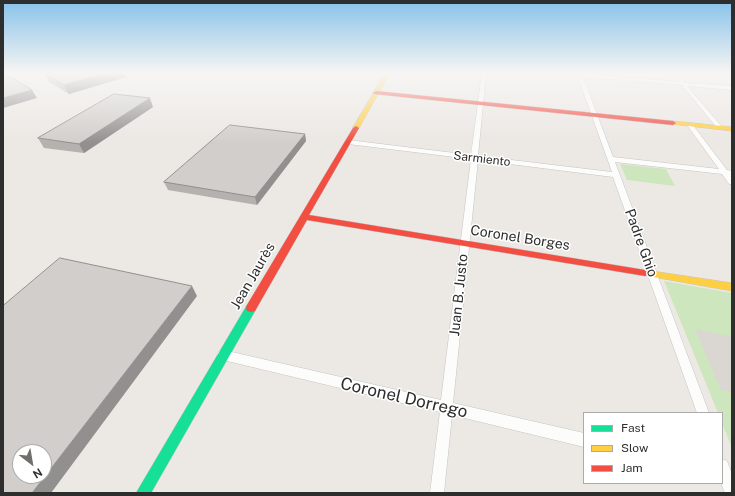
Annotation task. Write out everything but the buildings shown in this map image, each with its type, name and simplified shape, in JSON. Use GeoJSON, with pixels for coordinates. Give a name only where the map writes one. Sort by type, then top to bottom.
{"type":"FeatureCollection","features":[{"type":"Feature","properties":{"kind":"street","name":"Jean Jaurès"},"geometry":{"type":"LineString","coordinates":[[143,493],[374,96]]}},
{"type":"Feature","properties":{"kind":"street"},"geometry":{"type":"LineString","coordinates":[[406,96],[732,129]]}},
{"type":"Feature","properties":{"kind":"street","name":"Juan B. Justo"},"geometry":{"type":"LineString","coordinates":[[437,493],[482,96]]}},
{"type":"Feature","properties":{"kind":"street","name":"Padre Ghio"},"geometry":{"type":"LineString","coordinates":[[587,96],[703,412]]}},
{"type":"Feature","properties":{"kind":"street"},"geometry":{"type":"LineString","coordinates":[[693,96],[720,128]]}},
{"type":"Feature","properties":{"kind":"street"},"geometry":{"type":"LineString","coordinates":[[690,125],[728,173],[732,182]]}},
{"type":"Feature","properties":{"kind":"street","name":"Sarmiento"},"geometry":{"type":"LineString","coordinates":[[348,142],[616,175]]}},
{"type":"Feature","properties":{"kind":"street"},"geometry":{"type":"LineString","coordinates":[[610,159],[728,173]]}},
{"type":"Feature","properties":{"kind":"street","name":"Coronel Borges"},"geometry":{"type":"LineString","coordinates":[[304,217],[732,287]]}},
{"type":"Feature","properties":{"kind":"street","name":"Coronel Dorrego"},"geometry":{"type":"LineString","coordinates":[[223,355],[583,440]]}},
{"type":"Feature","properties":{"kind":"street"},"geometry":{"type":"LineString","coordinates":[[725,471],[732,493]]}},
{"type":"Feature","properties":{"kind":"green space"},"geometry":{"type":"Polygon","coordinates":[[[620,164],[666,169],[675,186],[627,180],[620,164]]]}},
{"type":"Feature","properties":{"kind":"green space"},"geometry":{"type":"Polygon","coordinates":[[[664,281],[732,293],[732,448],[723,426],[723,412],[718,412],[664,281]]]}},
{"type":"Feature","properties":{"kind":"shaded area"},"geometry":{"type":"Polygon","coordinates":[[[695,329],[732,337],[732,392],[721,390],[695,329]]]}},
{"type":"Feature","properties":{"kind":"traffic: fast"},"geometry":{"type":"LineString","coordinates":[[143,493],[251,308]]}},
{"type":"Feature","properties":{"kind":"traffic: slow"},"geometry":{"type":"LineString","coordinates":[[356,128],[375,96]]}},
{"type":"Feature","properties":{"kind":"traffic: slow"},"geometry":{"type":"LineString","coordinates":[[673,123],[732,129]]}},
{"type":"Feature","properties":{"kind":"traffic: slow"},"geometry":{"type":"LineString","coordinates":[[645,273],[732,287]]}},
{"type":"Feature","properties":{"kind":"traffic: jam"},"geometry":{"type":"LineString","coordinates":[[407,96],[673,123]]}},
{"type":"Feature","properties":{"kind":"traffic: jam"},"geometry":{"type":"LineString","coordinates":[[251,308],[356,128]]}},
{"type":"Feature","properties":{"kind":"traffic: jam"},"geometry":{"type":"LineString","coordinates":[[304,217],[645,273]]}}]}
